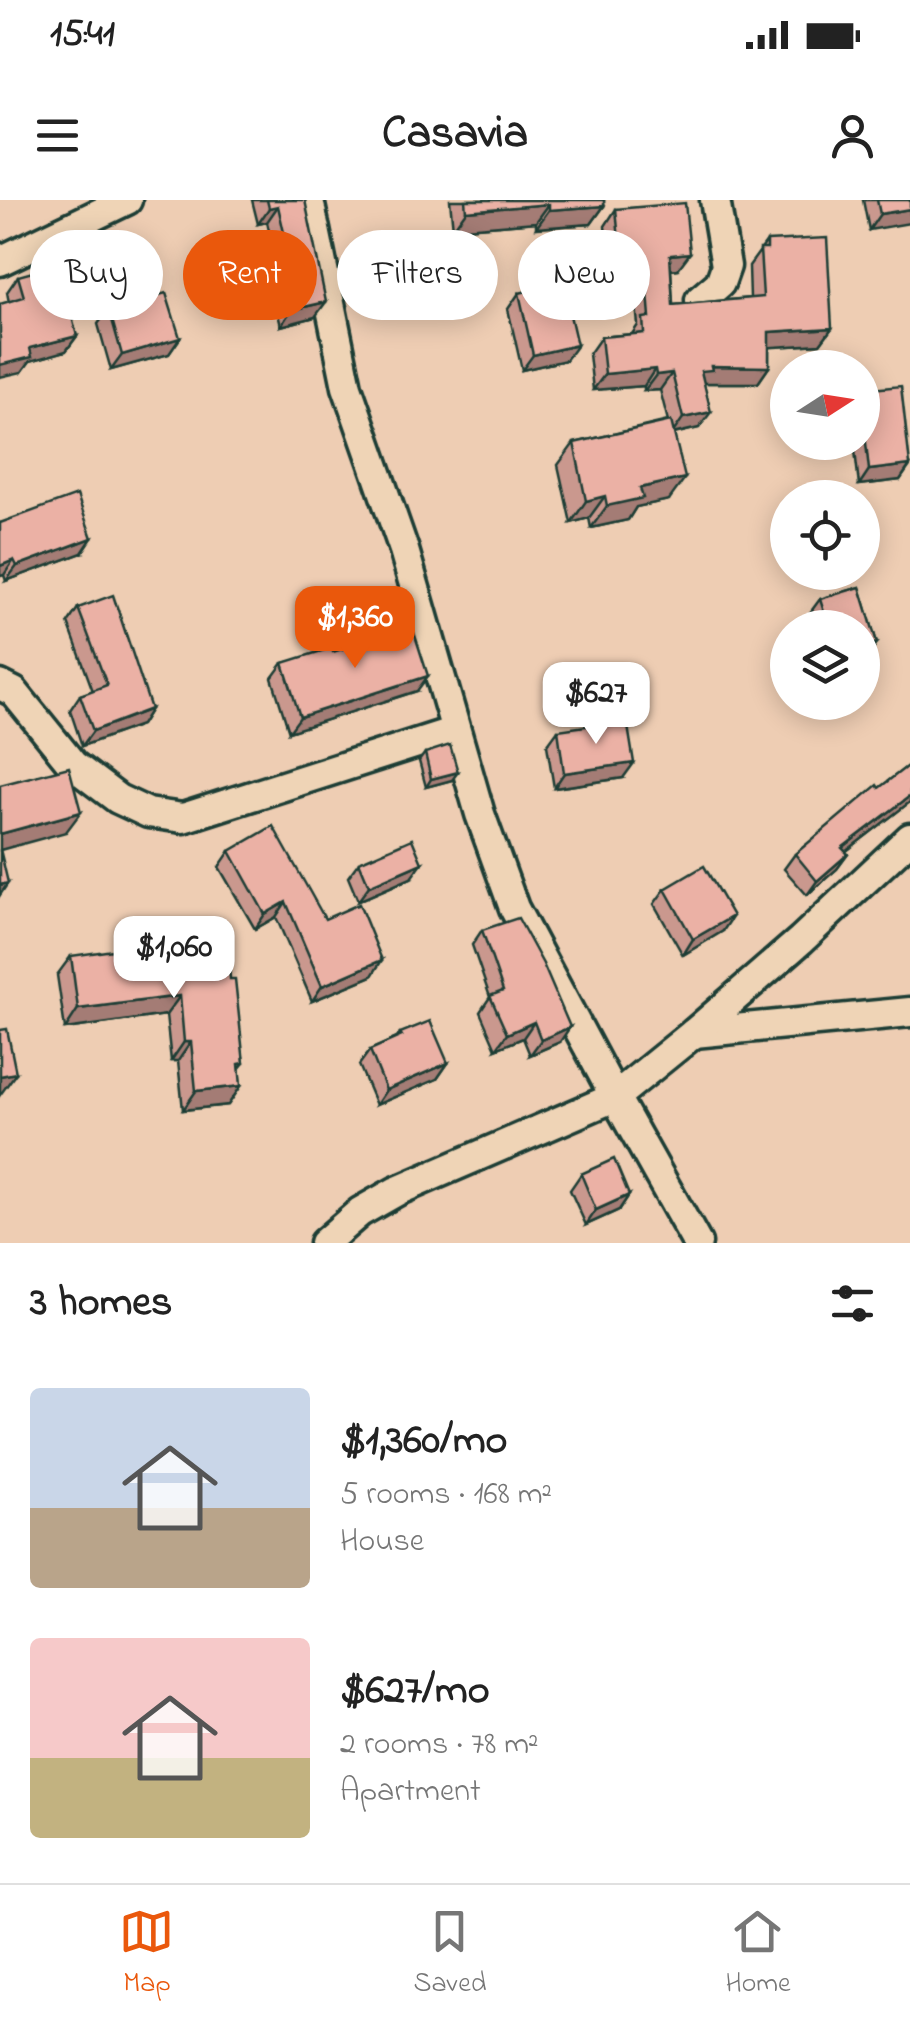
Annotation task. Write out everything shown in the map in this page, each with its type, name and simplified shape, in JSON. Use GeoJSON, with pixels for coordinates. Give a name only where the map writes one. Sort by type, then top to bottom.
{"type":"FeatureCollection","features":[{"type":"Feature","properties":{"kind":"street"},"geometry":{"type":"LineString","coordinates":[[0,262],[127,200]]}},
{"type":"Feature","properties":{"kind":"street"},"geometry":{"type":"LineString","coordinates":[[309,200],[347,388],[404,550],[480,814],[514,908],[697,1243]]}},
{"type":"Feature","properties":{"kind":"street"},"geometry":{"type":"LineString","coordinates":[[700,300],[720,282],[726,266],[715,200]]}},
{"type":"Feature","properties":{"kind":"street"},"geometry":{"type":"LineString","coordinates":[[0,685],[14,692],[73,765],[118,799],[148,813],[183,818],[455,731]]}},
{"type":"Feature","properties":{"kind":"street"},"geometry":{"type":"LineString","coordinates":[[324,1243],[360,1212],[397,1191],[615,1097],[800,940],[910,838]]}},
{"type":"Feature","properties":{"kind":"street"},"geometry":{"type":"LineString","coordinates":[[694,1033],[910,1012]]}},
{"type":"Feature","properties":{"kind":"building"},"geometry":{"type":"Polygon","coordinates":[[[267,200],[305,200],[311,230],[283,230],[278,206],[269,208],[267,200]]]}},
{"type":"Feature","properties":{"kind":"building"},"geometry":{"type":"Polygon","coordinates":[[[465,200],[604,200],[604,206],[549,210],[549,204],[466,211],[465,200]]]}},
{"type":"Feature","properties":{"kind":"building"},"geometry":{"type":"Polygon","coordinates":[[[877,200],[910,200],[910,209],[880,214],[877,200]]]}},
{"type":"Feature","properties":{"kind":"building"},"geometry":{"type":"Polygon","coordinates":[[[685,203],[690,253],[670,255],[673,305],[763,297],[760,249],[767,249],[767,241],[827,238],[832,328],[769,332],[769,367],[711,366],[712,370],[701,371],[711,412],[683,418],[672,373],[656,375],[655,369],[605,374],[601,337],[644,333],[643,320],[650,320],[650,230],[618,230],[616,209],[685,203]]]}},
{"type":"Feature","properties":{"kind":"building"},"geometry":{"type":"Polygon","coordinates":[[[317,258],[326,302],[317,304],[317,258]]]}},
{"type":"Feature","properties":{"kind":"building"},"geometry":{"type":"Polygon","coordinates":[[[30,273],[30,320],[73,320],[77,336],[30,348],[32,357],[0,365],[0,304],[24,297],[18,276],[30,273]]]}},
{"type":"Feature","properties":{"kind":"building"},"geometry":{"type":"Polygon","coordinates":[[[166,293],[180,338],[122,355],[112,320],[163,320],[166,293]]]}},
{"type":"Feature","properties":{"kind":"building"},"geometry":{"type":"Polygon","coordinates":[[[525,320],[571,320],[577,345],[533,355],[525,320]]]}},
{"type":"Feature","properties":{"kind":"building"},"geometry":{"type":"Polygon","coordinates":[[[901,386],[910,465],[869,470],[868,460],[880,460],[880,388],[901,386]]]}},
{"type":"Feature","properties":{"kind":"building"},"geometry":{"type":"Polygon","coordinates":[[[671,421],[685,478],[640,488],[643,498],[607,506],[605,496],[586,501],[574,443],[671,421]]]}},
{"type":"Feature","properties":{"kind":"building"},"geometry":{"type":"Polygon","coordinates":[[[77,495],[92,538],[17,566],[14,560],[0,566],[0,523],[77,495]]]}},
{"type":"Feature","properties":{"kind":"building"},"geometry":{"type":"Polygon","coordinates":[[[861,590],[867,610],[823,610],[820,599],[861,590]]]}},
{"type":"Feature","properties":{"kind":"building"},"geometry":{"type":"Polygon","coordinates":[[[113,595],[151,709],[93,731],[80,695],[107,685],[78,608],[113,595]]]}},
{"type":"Feature","properties":{"kind":"building"},"geometry":{"type":"Polygon","coordinates":[[[412,626],[428,676],[300,717],[283,663],[331,648],[333,652],[412,626]]]}},
{"type":"Feature","properties":{"kind":"building"},"geometry":{"type":"Polygon","coordinates":[[[627,720],[634,763],[564,773],[558,730],[627,720]]]}},
{"type":"Feature","properties":{"kind":"building"},"geometry":{"type":"Polygon","coordinates":[[[450,745],[458,772],[431,779],[425,753],[450,745]]]}},
{"type":"Feature","properties":{"kind":"building"},"geometry":{"type":"Polygon","coordinates":[[[910,764],[910,796],[842,848],[848,854],[817,881],[795,854],[877,785],[879,788],[910,764]]]}},
{"type":"Feature","properties":{"kind":"building"},"geometry":{"type":"Polygon","coordinates":[[[69,767],[81,812],[0,834],[0,785],[69,767]]]}},
{"type":"Feature","properties":{"kind":"building"},"geometry":{"type":"Polygon","coordinates":[[[273,826],[325,919],[359,904],[382,960],[322,986],[286,902],[265,914],[230,851],[273,826]]]}},
{"type":"Feature","properties":{"kind":"building"},"geometry":{"type":"Polygon","coordinates":[[[412,839],[422,863],[369,886],[359,862],[412,839]]]}},
{"type":"Feature","properties":{"kind":"building"},"geometry":{"type":"Polygon","coordinates":[[[0,849],[8,883],[0,885],[0,849]]]}},
{"type":"Feature","properties":{"kind":"building"},"geometry":{"type":"Polygon","coordinates":[[[704,866],[733,916],[693,939],[665,889],[704,866]]]}},
{"type":"Feature","properties":{"kind":"building"},"geometry":{"type":"Polygon","coordinates":[[[518,918],[570,1027],[541,1040],[534,1022],[507,1034],[490,996],[503,991],[482,930],[518,918]]]}},
{"type":"Feature","properties":{"kind":"building"},"geometry":{"type":"Polygon","coordinates":[[[155,944],[157,958],[228,952],[230,979],[235,979],[244,1063],[239,1064],[241,1086],[196,1091],[191,1042],[184,1042],[180,996],[78,1009],[71,956],[155,944]]]}},
{"type":"Feature","properties":{"kind":"building"},"geometry":{"type":"Polygon","coordinates":[[[430,1021],[448,1063],[386,1090],[370,1050],[430,1021]]]}},
{"type":"Feature","properties":{"kind":"building"},"geometry":{"type":"Polygon","coordinates":[[[7,1029],[16,1073],[0,1076],[0,1030],[7,1029]]]}},
{"type":"Feature","properties":{"kind":"building"},"geometry":{"type":"Polygon","coordinates":[[[614,1159],[629,1195],[596,1210],[581,1174],[614,1159]]]}}]}
